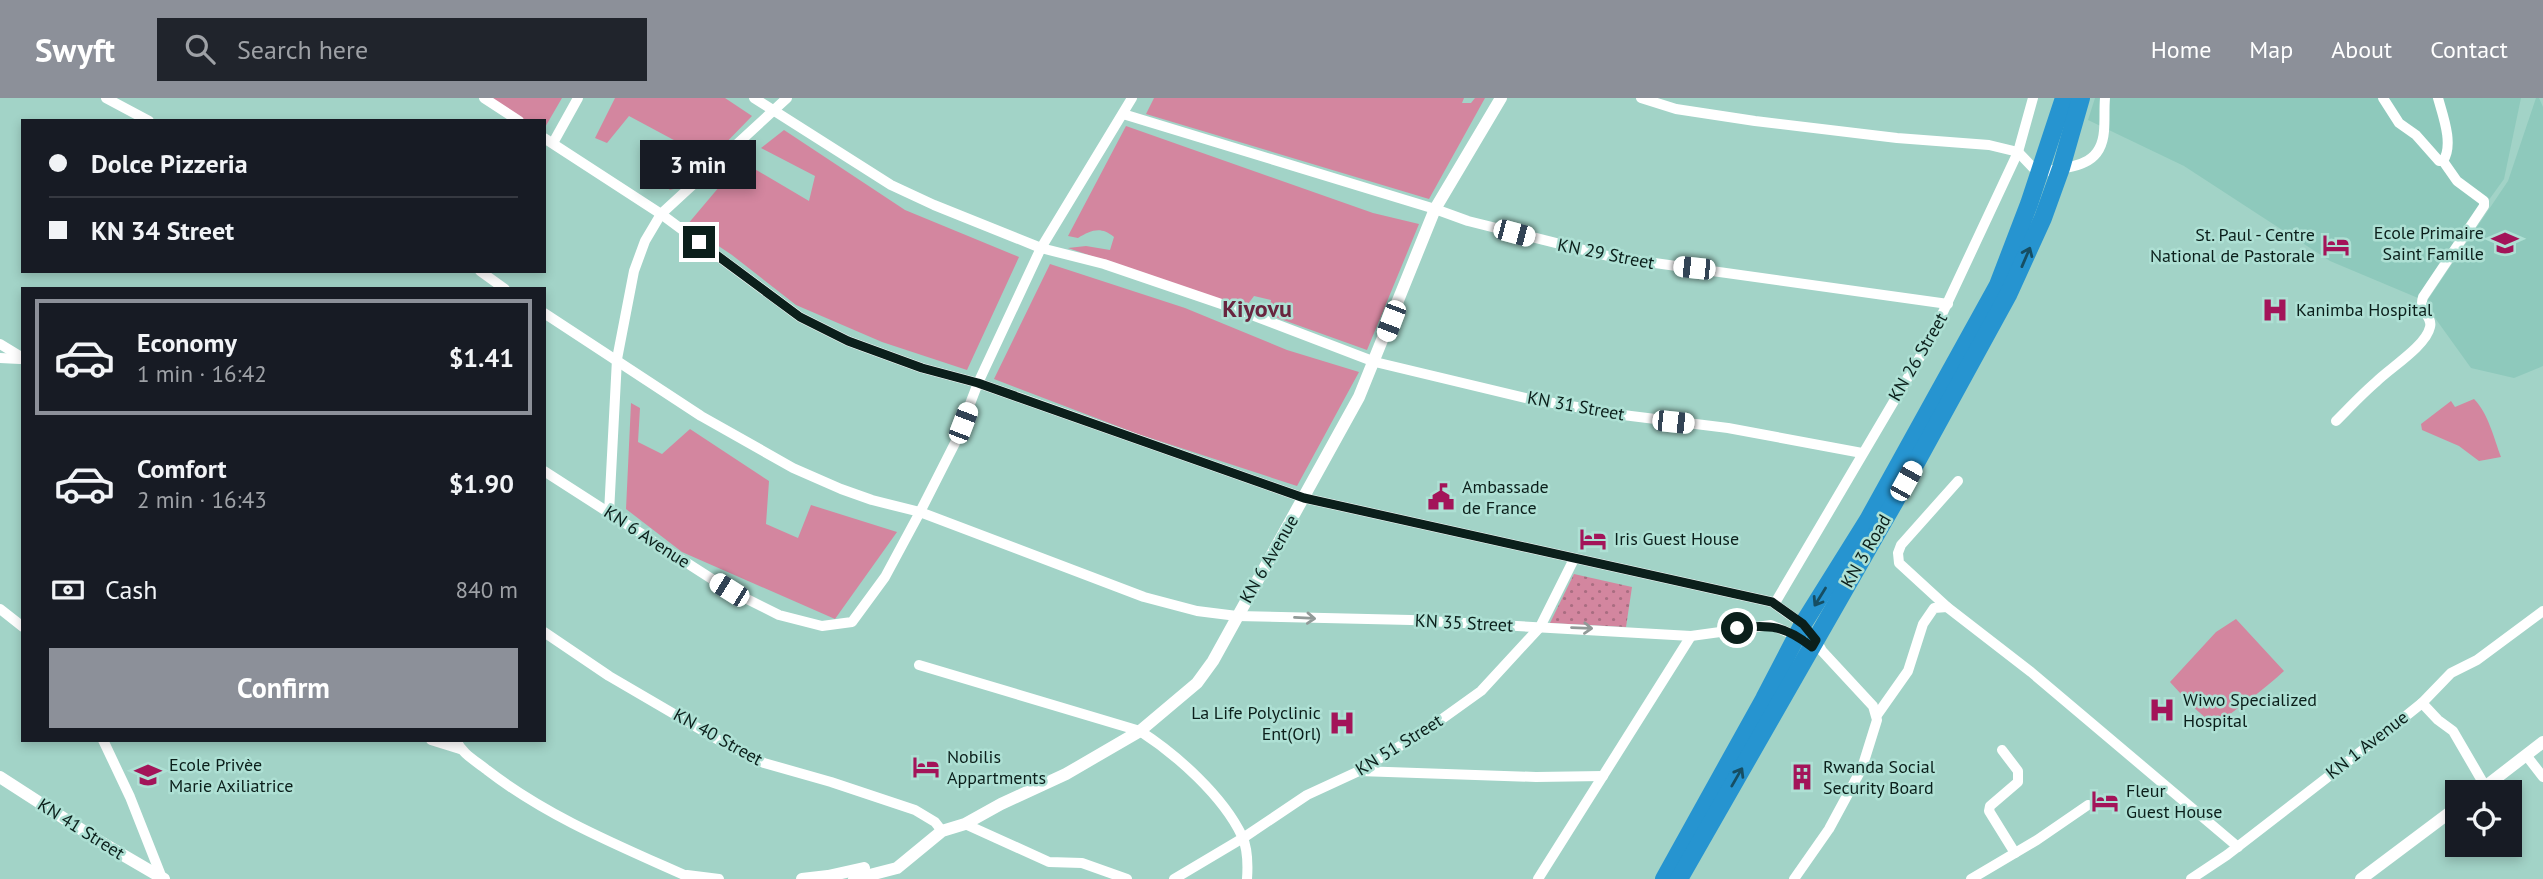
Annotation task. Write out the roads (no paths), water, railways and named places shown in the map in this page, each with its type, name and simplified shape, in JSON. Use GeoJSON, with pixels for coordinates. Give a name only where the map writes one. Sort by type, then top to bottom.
{"type":"FeatureCollection","features":[{"type":"Feature","properties":{"kind":"highway","name":"KN 3 Road"},"geometry":{"type":"LineString","coordinates":[[1664,879],[1800,630],[1868,520],[1998,285],[2029,204],[2064,98]]}},
{"type":"Feature","properties":{"kind":"highway","name":"KN 3 Road"},"geometry":{"type":"LineString","coordinates":[[1679,879],[1817,646],[2008,295],[2043,218],[2081,98]]}},
{"type":"Feature","properties":{"kind":"main road","name":"KN 6 Avenue"},"geometry":{"type":"LineString","coordinates":[[854,879],[897,868],[942,831],[965,824],[1066,774],[1140,731],[1197,683],[1213,661],[1359,397],[1435,209],[1501,98]]}},
{"type":"Feature","properties":{"kind":"main road"},"geometry":{"type":"LineString","coordinates":[[2495,780],[2543,742]]}},
{"type":"Feature","properties":{"kind":"main road","name":"KN 41 Street"},"geometry":{"type":"LineString","coordinates":[[0,777],[99,841],[163,878]]}},
{"type":"Feature","properties":{"kind":"main road"},"geometry":{"type":"LineString","coordinates":[[2361,879],[2445,816]]}},
{"type":"Feature","properties":{"kind":"main road","name":"KN 6 Avenue"},"geometry":{"type":"LineString","coordinates":[[802,879],[846,873],[914,852]]}},
{"type":"Feature","properties":{"kind":"street"},"geometry":{"type":"LineString","coordinates":[[106,98],[145,119]]}},
{"type":"Feature","properties":{"kind":"street"},"geometry":{"type":"LineString","coordinates":[[484,98],[516,119]]}},
{"type":"Feature","properties":{"kind":"street"},"geometry":{"type":"LineString","coordinates":[[578,98],[549,140],[661,214],[800,317],[848,341],[922,368],[978,383],[1304,498],[1775,603],[1874,706],[1877,716]]}},
{"type":"Feature","properties":{"kind":"street","name":"KN 31 Street"},"geometry":{"type":"LineString","coordinates":[[754,98],[891,186],[1041,248],[1104,264],[1236,309],[1375,362],[1530,399],[1623,415],[1728,428],[1862,453]]}},
{"type":"Feature","properties":{"kind":"street"},"geometry":{"type":"LineString","coordinates":[[609,513],[617,359],[634,271],[645,241],[661,214],[788,98]]}},
{"type":"Feature","properties":{"kind":"street","name":"KN 6 Avenue"},"geometry":{"type":"LineString","coordinates":[[546,472],[741,596],[779,615],[822,626],[852,622],[885,577],[955,443],[978,383],[1041,248],[1132,98]]}},
{"type":"Feature","properties":{"kind":"street"},"geometry":{"type":"LineString","coordinates":[[1641,98],[1676,109],[1755,121],[1897,138],[1989,145],[2018,152],[2038,173],[2080,167],[2094,156],[2101,146],[2105,98]]}},
{"type":"Feature","properties":{"kind":"street","name":"KN 26 Street"},"geometry":{"type":"LineString","coordinates":[[1775,603],[1930,340],[2018,152],[2033,98]]}},
{"type":"Feature","properties":{"kind":"street"},"geometry":{"type":"LineString","coordinates":[[2336,421],[2377,380],[2421,343],[2430,328],[2430,321],[2421,304],[2423,297],[2484,206],[2484,201],[2456,181],[2443,161],[2439,161],[2416,135],[2399,123],[2383,98]]}},
{"type":"Feature","properties":{"kind":"street"},"geometry":{"type":"LineString","coordinates":[[2438,98],[2448,144],[2443,161]]}},
{"type":"Feature","properties":{"kind":"street","name":"KN 29 Street"},"geometry":{"type":"LineString","coordinates":[[1123,114],[1468,221],[1612,257],[1948,304]]}},
{"type":"Feature","properties":{"kind":"street"},"geometry":{"type":"LineString","coordinates":[[483,273],[502,287]]}},
{"type":"Feature","properties":{"kind":"street","name":"KN 35 Street"},"geometry":{"type":"LineString","coordinates":[[546,314],[701,416],[793,468],[872,500],[920,512],[1144,597],[1197,611],[1237,616],[1425,620],[1690,636],[1761,625],[1800,630]]}},
{"type":"Feature","properties":{"kind":"street"},"geometry":{"type":"LineString","coordinates":[[0,344],[21,357]]}},
{"type":"Feature","properties":{"kind":"street"},"geometry":{"type":"LineString","coordinates":[[0,358],[21,358]]}},
{"type":"Feature","properties":{"kind":"street"},"geometry":{"type":"LineString","coordinates":[[1958,481],[1901,545],[1899,563],[1947,607],[2031,672],[2238,847]]}},
{"type":"Feature","properties":{"kind":"street","name":"KN 51 Street"},"geometry":{"type":"LineString","coordinates":[[1174,879],[1243,838],[1307,795],[1359,771],[1428,729],[1481,691],[1539,627],[1574,559]]}},
{"type":"Feature","properties":{"kind":"street"},"geometry":{"type":"LineString","coordinates":[[1794,879],[1829,829],[1861,768],[1877,716],[1908,671],[1923,624],[1934,608],[1947,607]]}},
{"type":"Feature","properties":{"kind":"street"},"geometry":{"type":"LineString","coordinates":[[0,609],[21,625]]}},
{"type":"Feature","properties":{"kind":"street","name":"KN 1 Avenue"},"geometry":{"type":"LineString","coordinates":[[2191,879],[2238,847],[2422,703],[2451,673],[2477,660],[2543,611]]}},
{"type":"Feature","properties":{"kind":"street","name":"KN 40 Street"},"geometry":{"type":"LineString","coordinates":[[546,633],[608,676],[722,742],[764,763],[915,810],[935,822],[942,831]]}},
{"type":"Feature","properties":{"kind":"street"},"geometry":{"type":"LineString","coordinates":[[1538,879],[1690,636]]}},
{"type":"Feature","properties":{"kind":"street"},"geometry":{"type":"LineString","coordinates":[[919,665],[1140,731],[1152,738],[1225,808],[1243,838],[1248,863],[1247,879]]}},
{"type":"Feature","properties":{"kind":"street"},"geometry":{"type":"LineString","coordinates":[[2422,703],[2438,720],[2454,731],[2477,780]]}},
{"type":"Feature","properties":{"kind":"street"},"geometry":{"type":"LineString","coordinates":[[104,742],[163,878]]}},
{"type":"Feature","properties":{"kind":"street"},"geometry":{"type":"LineString","coordinates":[[458,745],[505,784],[584,830],[693,879]]}},
{"type":"Feature","properties":{"kind":"street"},"geometry":{"type":"LineString","coordinates":[[2002,750],[2018,771],[2018,782],[1990,806],[1989,811],[2015,853]]}},
{"type":"Feature","properties":{"kind":"street"},"geometry":{"type":"LineString","coordinates":[[2526,755],[2543,777]]}},
{"type":"Feature","properties":{"kind":"street"},"geometry":{"type":"LineString","coordinates":[[1359,771],[1536,777],[1603,776]]}},
{"type":"Feature","properties":{"kind":"street"},"geometry":{"type":"LineString","coordinates":[[1971,879],[2088,805]]}},
{"type":"Feature","properties":{"kind":"street"},"geometry":{"type":"LineString","coordinates":[[965,824],[1049,862],[1082,863],[1127,879]]}},
{"type":"Feature","properties":{"kind":"street"},"geometry":{"type":"LineString","coordinates":[[683,874],[719,879]]}},
{"type":"Feature","properties":{"kind":"place","name":"Ecole Primaire Saint Famille"},"geometry":{"type":"Point","coordinates":[2505,243]}},
{"type":"Feature","properties":{"kind":"place","name":"St. Paul - Centre National de Pastorale"},"geometry":{"type":"Point","coordinates":[2336,245]}},
{"type":"Feature","properties":{"kind":"place","name":"Kanimba Hospital"},"geometry":{"type":"Point","coordinates":[2275,310]}},
{"type":"Feature","properties":{"kind":"place","name":"Ambassade de France"},"geometry":{"type":"Point","coordinates":[1441,497]}},
{"type":"Feature","properties":{"kind":"place","name":"Iris Guest House"},"geometry":{"type":"Point","coordinates":[1593,539]}},
{"type":"Feature","properties":{"kind":"place","name":"Wiwo Specialized Hospital"},"geometry":{"type":"Point","coordinates":[2162,710]}},
{"type":"Feature","properties":{"kind":"place","name":"La Life Polyclinic Ent(Orl)"},"geometry":{"type":"Point","coordinates":[1342,723]}},
{"type":"Feature","properties":{"kind":"place","name":"Nobilis Appartments"},"geometry":{"type":"Point","coordinates":[926,767]}},
{"type":"Feature","properties":{"kind":"place","name":"Ecole Privèe Marie Axiliatrice"},"geometry":{"type":"Point","coordinates":[148,775]}},
{"type":"Feature","properties":{"kind":"place","name":"Rwanda Social Security Board"},"geometry":{"type":"Point","coordinates":[1802,777]}},
{"type":"Feature","properties":{"kind":"place","name":"Fleur Guest House"},"geometry":{"type":"Point","coordinates":[2105,801]}},
{"type":"Feature","properties":{"kind":"district","name":"Kiyovu"},"geometry":{"type":"Point","coordinates":[1257,309]}}]}
